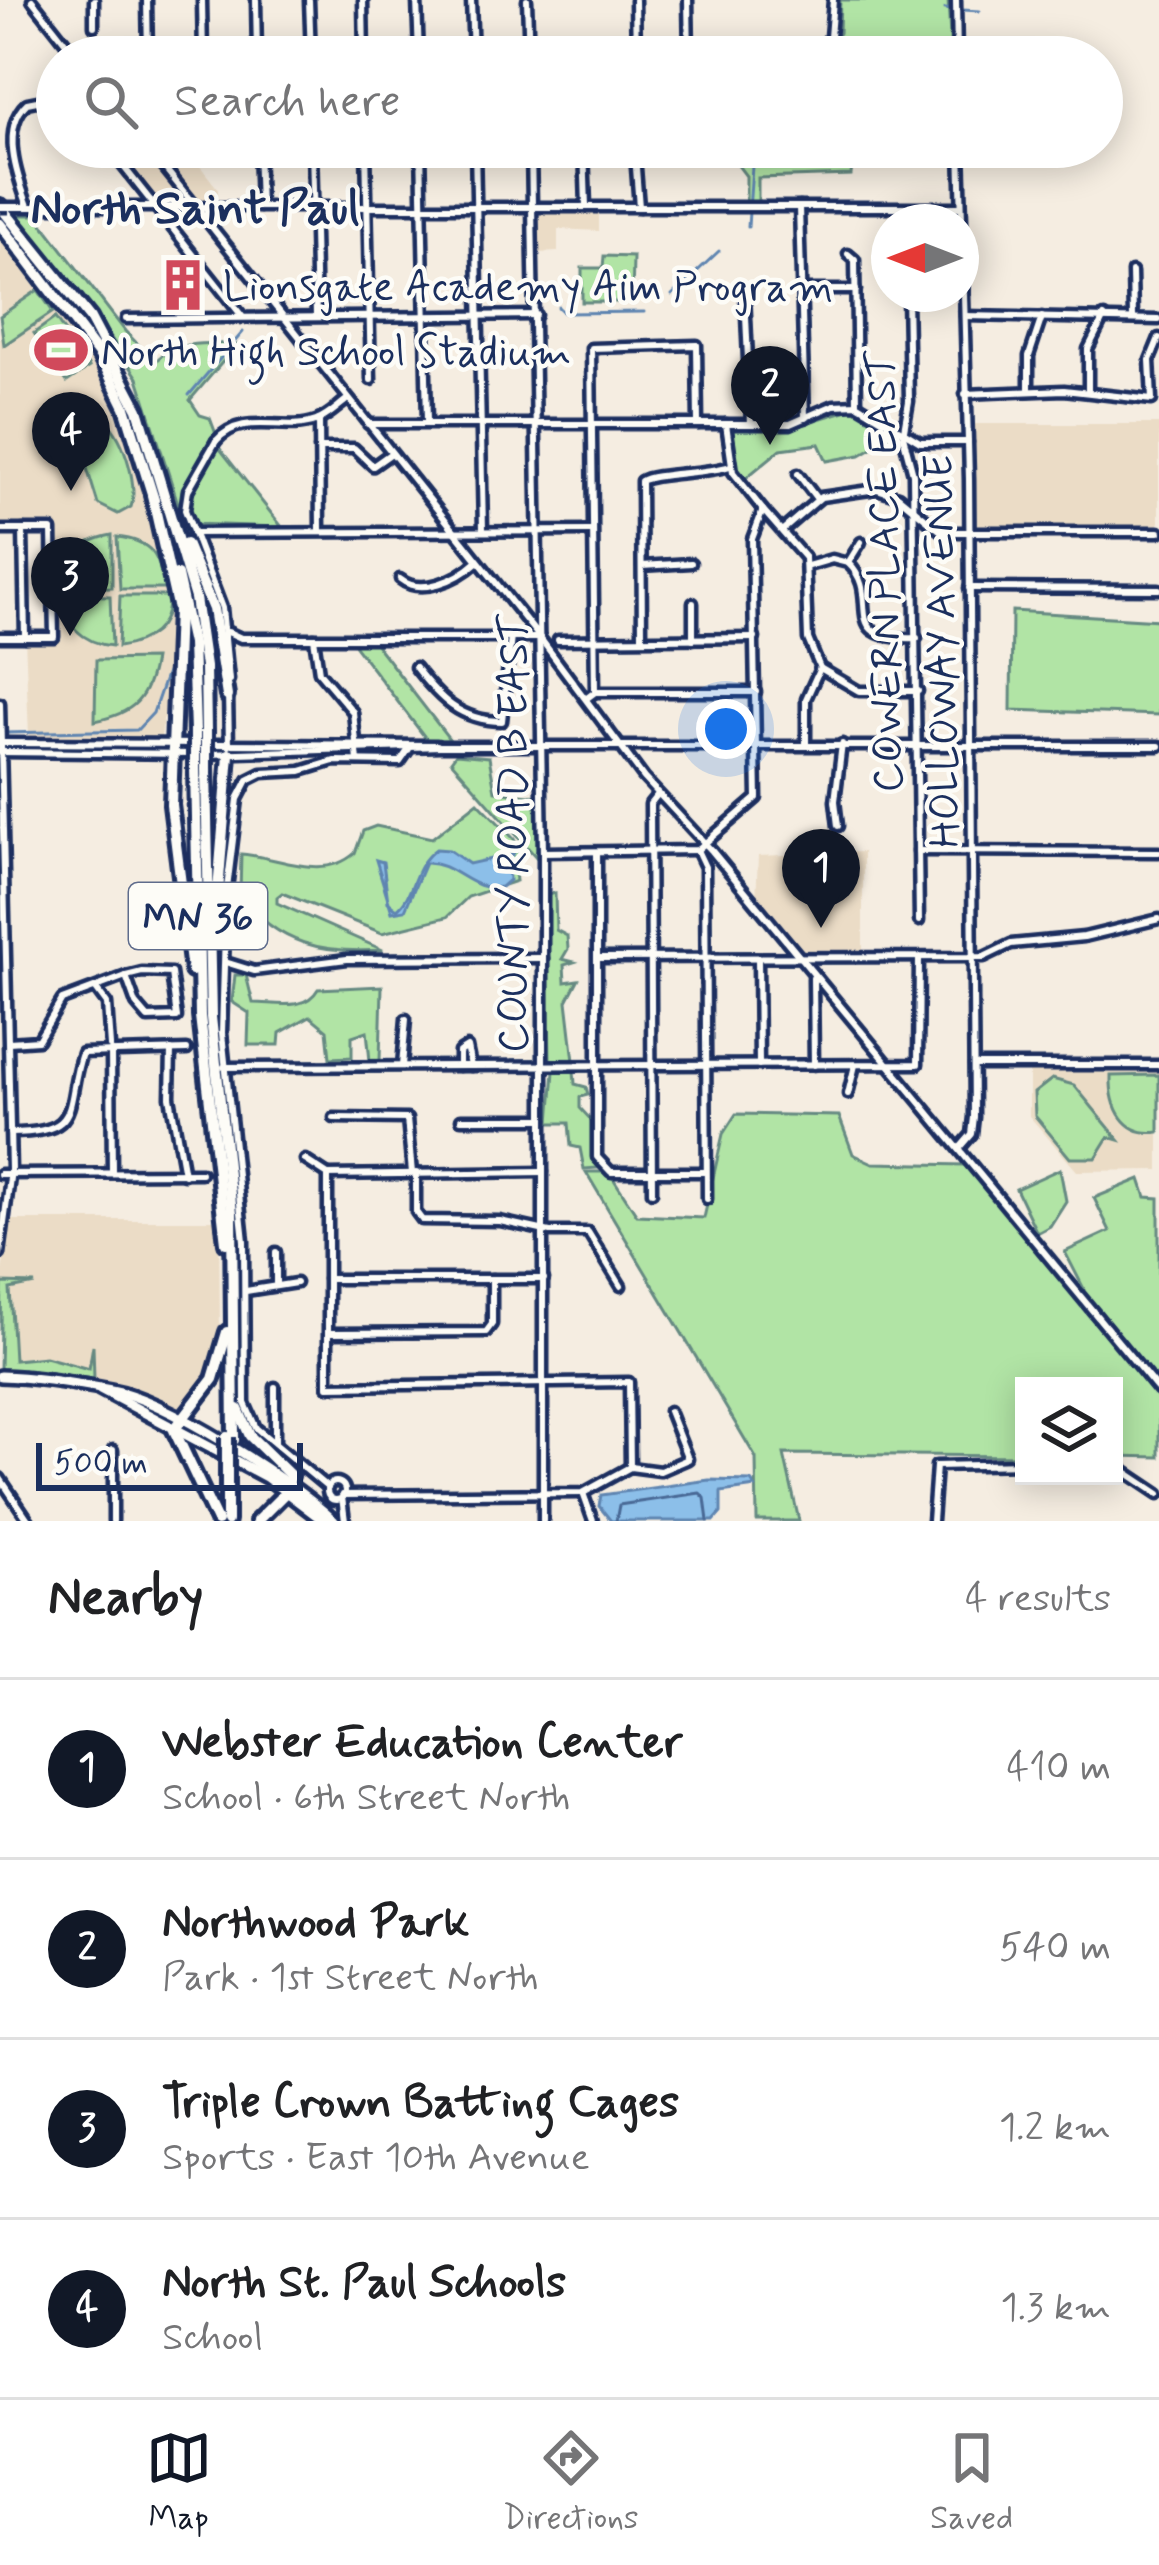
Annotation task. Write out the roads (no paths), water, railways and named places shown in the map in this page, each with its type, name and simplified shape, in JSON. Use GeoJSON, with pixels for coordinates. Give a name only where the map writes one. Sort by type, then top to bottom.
{"type":"FeatureCollection","features":[{"type":"Feature","properties":{"kind":"highway","name":"MN 36"},"geometry":{"type":"LineString","coordinates":[[3,207],[111,350],[138,409],[158,493]]}},
{"type":"Feature","properties":{"kind":"highway","name":"MN 36"},"geometry":{"type":"LineString","coordinates":[[0,224],[100,356],[158,493],[201,626],[201,768],[223,1202],[230,1521]]}},
{"type":"Feature","properties":{"kind":"highway"},"geometry":{"type":"LineString","coordinates":[[158,493],[213,609],[227,696]]}},
{"type":"Feature","properties":{"kind":"highway"},"geometry":{"type":"LineString","coordinates":[[158,493],[179,625],[171,805],[215,1065]]}},
{"type":"Feature","properties":{"kind":"highway"},"geometry":{"type":"LineString","coordinates":[[215,1065],[215,931],[229,748]]}},
{"type":"Feature","properties":{"kind":"highway","name":"MN 36"},"geometry":{"type":"LineString","coordinates":[[215,1065],[231,1193],[234,1376],[230,1438]]}},
{"type":"Feature","properties":{"kind":"highway"},"geometry":{"type":"LineString","coordinates":[[217,1521],[177,1423],[213,1378],[227,1332]]}},
{"type":"Feature","properties":{"kind":"highway"},"geometry":{"type":"LineString","coordinates":[[234,1376],[246,1429],[290,1473],[288,1487],[257,1521]]}},
{"type":"Feature","properties":{"kind":"main road"},"geometry":{"type":"LineString","coordinates":[[0,1376],[100,1389],[177,1423],[335,1511]]}},
{"type":"Feature","properties":{"kind":"street"},"geometry":{"type":"LineString","coordinates":[[32,0],[60,36]]}},
{"type":"Feature","properties":{"kind":"street"},"geometry":{"type":"LineString","coordinates":[[94,0],[94,26]]}},
{"type":"Feature","properties":{"kind":"street"},"geometry":{"type":"LineString","coordinates":[[147,0],[148,36]]}},
{"type":"Feature","properties":{"kind":"street"},"geometry":{"type":"LineString","coordinates":[[202,0],[203,36]]}},
{"type":"Feature","properties":{"kind":"street"},"geometry":{"type":"LineString","coordinates":[[256,0],[256,36]]}},
{"type":"Feature","properties":{"kind":"street"},"geometry":{"type":"LineString","coordinates":[[309,0],[310,36]]}},
{"type":"Feature","properties":{"kind":"street"},"geometry":{"type":"LineString","coordinates":[[363,0],[364,36]]}},
{"type":"Feature","properties":{"kind":"street"},"geometry":{"type":"LineString","coordinates":[[417,0],[418,36]]}},
{"type":"Feature","properties":{"kind":"street"},"geometry":{"type":"LineString","coordinates":[[471,0],[472,36]]}},
{"type":"Feature","properties":{"kind":"street"},"geometry":{"type":"LineString","coordinates":[[527,0],[528,36]]}},
{"type":"Feature","properties":{"kind":"street"},"geometry":{"type":"LineString","coordinates":[[634,0],[635,36]]}},
{"type":"Feature","properties":{"kind":"street"},"geometry":{"type":"LineString","coordinates":[[688,0],[689,36]]}},
{"type":"Feature","properties":{"kind":"street"},"geometry":{"type":"LineString","coordinates":[[830,36],[833,0]]}},
{"type":"Feature","properties":{"kind":"street"},"geometry":{"type":"LineString","coordinates":[[956,0],[957,36]]}},
{"type":"Feature","properties":{"kind":"street"},"geometry":{"type":"LineString","coordinates":[[28,207],[15,165],[14,123],[21,109],[36,98]]}},
{"type":"Feature","properties":{"kind":"street"},"geometry":{"type":"LineString","coordinates":[[125,168],[242,316]]}},
{"type":"Feature","properties":{"kind":"street"},"geometry":{"type":"LineString","coordinates":[[165,168],[477,562],[591,695],[636,767],[1159,1391]]}},
{"type":"Feature","properties":{"kind":"street"},"geometry":{"type":"LineString","coordinates":[[259,168],[260,207]]}},
{"type":"Feature","properties":{"kind":"street"},"geometry":{"type":"LineString","coordinates":[[312,168],[316,316]]}},
{"type":"Feature","properties":{"kind":"street"},"geometry":{"type":"LineString","coordinates":[[367,168],[371,380]]}},
{"type":"Feature","properties":{"kind":"street"},"geometry":{"type":"LineString","coordinates":[[421,168],[427,422]]}},
{"type":"Feature","properties":{"kind":"street"},"geometry":{"type":"LineString","coordinates":[[475,168],[483,530]]}},
{"type":"Feature","properties":{"kind":"street","name":"COUNTY ROAD B EAST"},"geometry":{"type":"LineString","coordinates":[[531,168],[543,852],[543,1521]]}},
{"type":"Feature","properties":{"kind":"street"},"geometry":{"type":"LineString","coordinates":[[585,168],[586,207]]}},
{"type":"Feature","properties":{"kind":"street"},"geometry":{"type":"LineString","coordinates":[[635,168],[639,207]]}},
{"type":"Feature","properties":{"kind":"street","name":"HOLLOWAY AVENUE"},"geometry":{"type":"LineString","coordinates":[[960,168],[961,204]]}},
{"type":"Feature","properties":{"kind":"street"},"geometry":{"type":"LineString","coordinates":[[3,207],[871,207]]}},
{"type":"Feature","properties":{"kind":"street"},"geometry":{"type":"LineString","coordinates":[[800,207],[805,418]]}},
{"type":"Feature","properties":{"kind":"street"},"geometry":{"type":"LineString","coordinates":[[848,254],[855,260],[857,404]]}},
{"type":"Feature","properties":{"kind":"street"},"geometry":{"type":"LineString","coordinates":[[1132,272],[1133,317]]}},
{"type":"Feature","properties":{"kind":"street"},"geometry":{"type":"LineString","coordinates":[[802,290],[856,290]]}},
{"type":"Feature","properties":{"kind":"street"},"geometry":{"type":"LineString","coordinates":[[745,295],[752,424]]}},
{"type":"Feature","properties":{"kind":"street","name":"COWERN PLACE EAST"},"geometry":{"type":"LineString","coordinates":[[907,312],[909,401],[903,436],[913,473],[919,921]]}},
{"type":"Feature","properties":{"kind":"street","name":"HOLLOWAY AVENUE"},"geometry":{"type":"LineString","coordinates":[[959,1149],[972,1134],[974,1065],[963,312]]}},
{"type":"Feature","properties":{"kind":"street"},"geometry":{"type":"LineString","coordinates":[[130,318],[536,315]]}},
{"type":"Feature","properties":{"kind":"street"},"geometry":{"type":"LineString","coordinates":[[963,316],[1159,320]]}},
{"type":"Feature","properties":{"kind":"street"},"geometry":{"type":"LineString","coordinates":[[1029,391],[1029,356],[1042,316]]}},
{"type":"Feature","properties":{"kind":"street"},"geometry":{"type":"LineString","coordinates":[[1088,392],[1088,349],[1104,317]]}},
{"type":"Feature","properties":{"kind":"street"},"geometry":{"type":"LineString","coordinates":[[964,394],[1088,392],[1152,400],[1150,360],[1159,338]]}},
{"type":"Feature","properties":{"kind":"street"},"geometry":{"type":"LineString","coordinates":[[591,695],[591,348],[697,345],[698,424]]}},
{"type":"Feature","properties":{"kind":"street"},"geometry":{"type":"LineString","coordinates":[[229,748],[226,630],[183,515],[183,494],[228,428],[319,420],[348,399]]}},
{"type":"Feature","properties":{"kind":"street"},"geometry":{"type":"LineString","coordinates":[[368,424],[752,424],[805,418],[834,405],[857,404],[878,412],[903,436],[920,442],[968,442]]}},
{"type":"Feature","properties":{"kind":"street"},"geometry":{"type":"LineString","coordinates":[[319,420],[320,530]]}},
{"type":"Feature","properties":{"kind":"street"},"geometry":{"type":"LineString","coordinates":[[726,424],[730,466],[784,529],[808,566],[808,639],[820,668],[859,692],[918,691]]}},
{"type":"Feature","properties":{"kind":"street"},"geometry":{"type":"LineString","coordinates":[[319,448],[355,448],[373,466],[390,454]]}},
{"type":"Feature","properties":{"kind":"street"},"geometry":{"type":"LineString","coordinates":[[642,638],[643,478],[700,476],[730,466]]}},
{"type":"Feature","properties":{"kind":"street"},"geometry":{"type":"LineString","coordinates":[[798,474],[817,500]]}},
{"type":"Feature","properties":{"kind":"street"},"geometry":{"type":"LineString","coordinates":[[784,529],[817,500],[845,490],[884,490],[938,531],[1159,532]]}},
{"type":"Feature","properties":{"kind":"street"},"geometry":{"type":"LineString","coordinates":[[543,852],[697,850],[757,798],[752,539],[763,510]]}},
{"type":"Feature","properties":{"kind":"street"},"geometry":{"type":"LineString","coordinates":[[191,529],[592,531]]}},
{"type":"Feature","properties":{"kind":"street"},"geometry":{"type":"LineString","coordinates":[[0,530],[52,530],[54,637],[0,637]]}},
{"type":"Feature","properties":{"kind":"street"},"geometry":{"type":"LineString","coordinates":[[23,530],[25,637]]}},
{"type":"Feature","properties":{"kind":"street"},"geometry":{"type":"LineString","coordinates":[[848,562],[861,542]]}},
{"type":"Feature","properties":{"kind":"street"},"geometry":{"type":"LineString","coordinates":[[808,566],[832,559],[848,562],[861,581],[863,616],[871,630],[883,638],[917,638]]}},
{"type":"Feature","properties":{"kind":"street"},"geometry":{"type":"LineString","coordinates":[[400,579],[400,584],[445,584],[477,562]]}},
{"type":"Feature","properties":{"kind":"street"},"geometry":{"type":"LineString","coordinates":[[641,566],[691,562]]}},
{"type":"Feature","properties":{"kind":"street"},"geometry":{"type":"LineString","coordinates":[[969,588],[1159,589]]}},
{"type":"Feature","properties":{"kind":"street"},"geometry":{"type":"LineString","coordinates":[[693,603],[693,638]]}},
{"type":"Feature","properties":{"kind":"street"},"geometry":{"type":"LineString","coordinates":[[226,630],[241,638],[540,638]]}},
{"type":"Feature","properties":{"kind":"street"},"geometry":{"type":"LineString","coordinates":[[415,667],[441,700],[476,721],[502,721],[511,637]]}},
{"type":"Feature","properties":{"kind":"street"},"geometry":{"type":"LineString","coordinates":[[229,657],[241,638]]}},
{"type":"Feature","properties":{"kind":"street"},"geometry":{"type":"LineString","coordinates":[[314,638],[319,672],[353,712],[358,761]]}},
{"type":"Feature","properties":{"kind":"street"},"geometry":{"type":"LineString","coordinates":[[558,640],[755,638]]}},
{"type":"Feature","properties":{"kind":"street"},"geometry":{"type":"LineString","coordinates":[[802,745],[806,699],[820,668]]}},
{"type":"Feature","properties":{"kind":"street"},"geometry":{"type":"LineString","coordinates":[[591,695],[756,692]]}},
{"type":"Feature","properties":{"kind":"street"},"geometry":{"type":"LineString","coordinates":[[0,703],[11,1174],[0,1254]]}},
{"type":"Feature","properties":{"kind":"street"},"geometry":{"type":"LineString","coordinates":[[599,745],[608,725]]}},
{"type":"Feature","properties":{"kind":"street"},"geometry":{"type":"LineString","coordinates":[[838,826],[835,801],[842,744]]}},
{"type":"Feature","properties":{"kind":"street"},"geometry":{"type":"LineString","coordinates":[[636,767],[634,757],[644,745]]}},
{"type":"Feature","properties":{"kind":"street"},"geometry":{"type":"LineString","coordinates":[[229,748],[306,752],[440,746]]}},
{"type":"Feature","properties":{"kind":"street"},"geometry":{"type":"LineString","coordinates":[[0,748],[1159,746]]}},
{"type":"Feature","properties":{"kind":"street"},"geometry":{"type":"LineString","coordinates":[[335,1511],[330,1486],[256,1428],[246,1410],[246,1291],[215,1065],[239,793],[262,773],[358,761],[404,761],[410,749]]}},
{"type":"Feature","properties":{"kind":"street"},"geometry":{"type":"LineString","coordinates":[[306,752],[316,766]]}},
{"type":"Feature","properties":{"kind":"street"},"geometry":{"type":"LineString","coordinates":[[652,1192],[650,804],[658,794]]}},
{"type":"Feature","properties":{"kind":"street"},"geometry":{"type":"LineString","coordinates":[[697,850],[705,867],[706,1199]]}},
{"type":"Feature","properties":{"kind":"street"},"geometry":{"type":"LineString","coordinates":[[918,851],[1159,852]]}},
{"type":"Feature","properties":{"kind":"street"},"geometry":{"type":"LineString","coordinates":[[597,852],[602,1167],[704,1172]]}},
{"type":"Feature","properties":{"kind":"street"},"geometry":{"type":"LineString","coordinates":[[598,958],[973,958],[1011,944],[1084,937],[1159,919]]}},
{"type":"Feature","properties":{"kind":"street"},"geometry":{"type":"LineString","coordinates":[[224,962],[254,971],[347,959],[543,958]]}},
{"type":"Feature","properties":{"kind":"street"},"geometry":{"type":"LineString","coordinates":[[758,958],[759,1065]]}},
{"type":"Feature","properties":{"kind":"street"},"geometry":{"type":"LineString","coordinates":[[215,1065],[918,1064],[919,958]]}},
{"type":"Feature","properties":{"kind":"street"},"geometry":{"type":"LineString","coordinates":[[9,1042],[38,1040],[46,1034],[62,1000],[75,991],[96,989],[126,976],[171,973],[177,1017],[148,1018],[126,976]]}},
{"type":"Feature","properties":{"kind":"street"},"geometry":{"type":"LineString","coordinates":[[813,975],[814,1065]]}},
{"type":"Feature","properties":{"kind":"street"},"geometry":{"type":"LineString","coordinates":[[96,989],[107,1004],[111,1048],[112,1173]]}},
{"type":"Feature","properties":{"kind":"street"},"geometry":{"type":"LineString","coordinates":[[402,1066],[406,1019]]}},
{"type":"Feature","properties":{"kind":"street"},"geometry":{"type":"LineString","coordinates":[[459,1066],[463,1047],[470,1051],[471,1066]]}},
{"type":"Feature","properties":{"kind":"street"},"geometry":{"type":"LineString","coordinates":[[10,1133],[51,1130],[64,1120],[72,1108],[82,1053],[111,1048],[187,1050]]}},
{"type":"Feature","properties":{"kind":"street"},"geometry":{"type":"LineString","coordinates":[[171,1050],[170,1097],[184,1174]]}},
{"type":"Feature","properties":{"kind":"street"},"geometry":{"type":"LineString","coordinates":[[848,1094],[855,1065]]}},
{"type":"Feature","properties":{"kind":"street"},"geometry":{"type":"LineString","coordinates":[[974,1065],[1159,1065]]}},
{"type":"Feature","properties":{"kind":"street"},"geometry":{"type":"LineString","coordinates":[[334,1118],[386,1115],[409,1121],[419,1218],[466,1225],[507,1222],[544,1232],[592,1234],[621,1286]]}},
{"type":"Feature","properties":{"kind":"street"},"geometry":{"type":"LineString","coordinates":[[461,1119],[543,1119]]}},
{"type":"Feature","properties":{"kind":"street"},"geometry":{"type":"LineString","coordinates":[[305,1160],[328,1174],[543,1172]]}},
{"type":"Feature","properties":{"kind":"street"},"geometry":{"type":"LineString","coordinates":[[0,1174],[201,1173]]}},
{"type":"Feature","properties":{"kind":"street"},"geometry":{"type":"LineString","coordinates":[[328,1174],[328,1386],[628,1382],[630,1467]]}},
{"type":"Feature","properties":{"kind":"street"},"geometry":{"type":"LineString","coordinates":[[276,1252],[276,1283]]}},
{"type":"Feature","properties":{"kind":"street"},"geometry":{"type":"LineString","coordinates":[[328,1333],[484,1333],[492,1324],[492,1279]]}},
{"type":"Feature","properties":{"kind":"street"},"geometry":{"type":"LineString","coordinates":[[328,1280],[544,1279]]}},
{"type":"Feature","properties":{"kind":"street"},"geometry":{"type":"LineString","coordinates":[[246,1291],[296,1282]]}},
{"type":"Feature","properties":{"kind":"street"},"geometry":{"type":"LineString","coordinates":[[275,1387],[275,1443]]}},
{"type":"Feature","properties":{"kind":"street"},"geometry":{"type":"LineString","coordinates":[[335,1511],[356,1493],[583,1493],[630,1467],[660,1471],[688,1459],[669,1411]]}},
{"type":"Feature","properties":{"kind":"street"},"geometry":{"type":"LineString","coordinates":[[113,1450],[113,1521]]}},
{"type":"Feature","properties":{"kind":"street"},"geometry":{"type":"LineString","coordinates":[[932,1521],[932,1474],[938,1465],[1015,1464]]}},
{"type":"Feature","properties":{"kind":"street"},"geometry":{"type":"LineString","coordinates":[[1123,1470],[1159,1494]]}},
{"type":"Feature","properties":{"kind":"street"},"geometry":{"type":"LineString","coordinates":[[0,1478],[29,1521]]}},
{"type":"Feature","properties":{"kind":"street"},"geometry":{"type":"LineString","coordinates":[[330,1486],[335,1511]]}},
{"type":"Feature","properties":{"kind":"street"},"geometry":{"type":"LineString","coordinates":[[583,1493],[593,1521]]}},
{"type":"Feature","properties":{"kind":"water"},"geometry":{"type":"Polygon","coordinates":[[[436,849],[449,850],[469,864],[513,854],[508,861],[509,880],[501,887],[480,886],[445,867],[425,863],[405,910],[392,912],[389,903],[397,909],[403,903],[422,864],[436,849]]]}},
{"type":"Feature","properties":{"kind":"water"},"geometry":{"type":"Polygon","coordinates":[[[376,860],[383,862],[387,897],[376,860]]]}},
{"type":"Feature","properties":{"kind":"water"},"geometry":{"type":"Polygon","coordinates":[[[709,1480],[751,1481],[755,1487],[721,1492],[721,1513],[714,1521],[611,1521],[599,1506],[601,1495],[709,1480]]]}},
{"type":"Feature","properties":{"kind":"waterway"},"geometry":{"type":"LineString","coordinates":[[945,9],[980,11]]}},
{"type":"Feature","properties":{"kind":"waterway"},"geometry":{"type":"LineString","coordinates":[[748,227],[752,168]]}},
{"type":"Feature","properties":{"kind":"waterway"},"geometry":{"type":"LineString","coordinates":[[672,295],[719,251]]}},
{"type":"Feature","properties":{"kind":"waterway"},"geometry":{"type":"LineString","coordinates":[[558,307],[564,313],[644,312]]}},
{"type":"Feature","properties":{"kind":"waterway"},"geometry":{"type":"LineString","coordinates":[[189,395],[243,332]]}},
{"type":"Feature","properties":{"kind":"waterway"},"geometry":{"type":"LineString","coordinates":[[145,498],[165,574]]}},
{"type":"Feature","properties":{"kind":"waterway"},"geometry":{"type":"LineString","coordinates":[[169,595],[172,616]]}},
{"type":"Feature","properties":{"kind":"waterway"},"geometry":{"type":"LineString","coordinates":[[3,733],[137,730],[153,713],[171,661]]}},
{"type":"Feature","properties":{"kind":"place","name":"Lionsgate Academy Aim Program"},"geometry":{"type":"Point","coordinates":[183,285]}},
{"type":"Feature","properties":{"kind":"place","name":"North High School Stadium"},"geometry":{"type":"Point","coordinates":[61,350]}},
{"type":"Feature","properties":{"kind":"place","name":"Northwood Park"},"geometry":{"type":"Point","coordinates":[770,445]}},
{"type":"Feature","properties":{"kind":"place","name":"North St. Paul Schools"},"geometry":{"type":"Point","coordinates":[71,491]}},
{"type":"Feature","properties":{"kind":"place","name":"Triple Crown Batting Cages"},"geometry":{"type":"Point","coordinates":[70,636]}},
{"type":"Feature","properties":{"kind":"place","name":"Webster Education Center"},"geometry":{"type":"Point","coordinates":[821,928]}},
{"type":"Feature","properties":{"kind":"district","name":"North Saint Paul"},"geometry":{"type":"Point","coordinates":[195,206]}}]}
